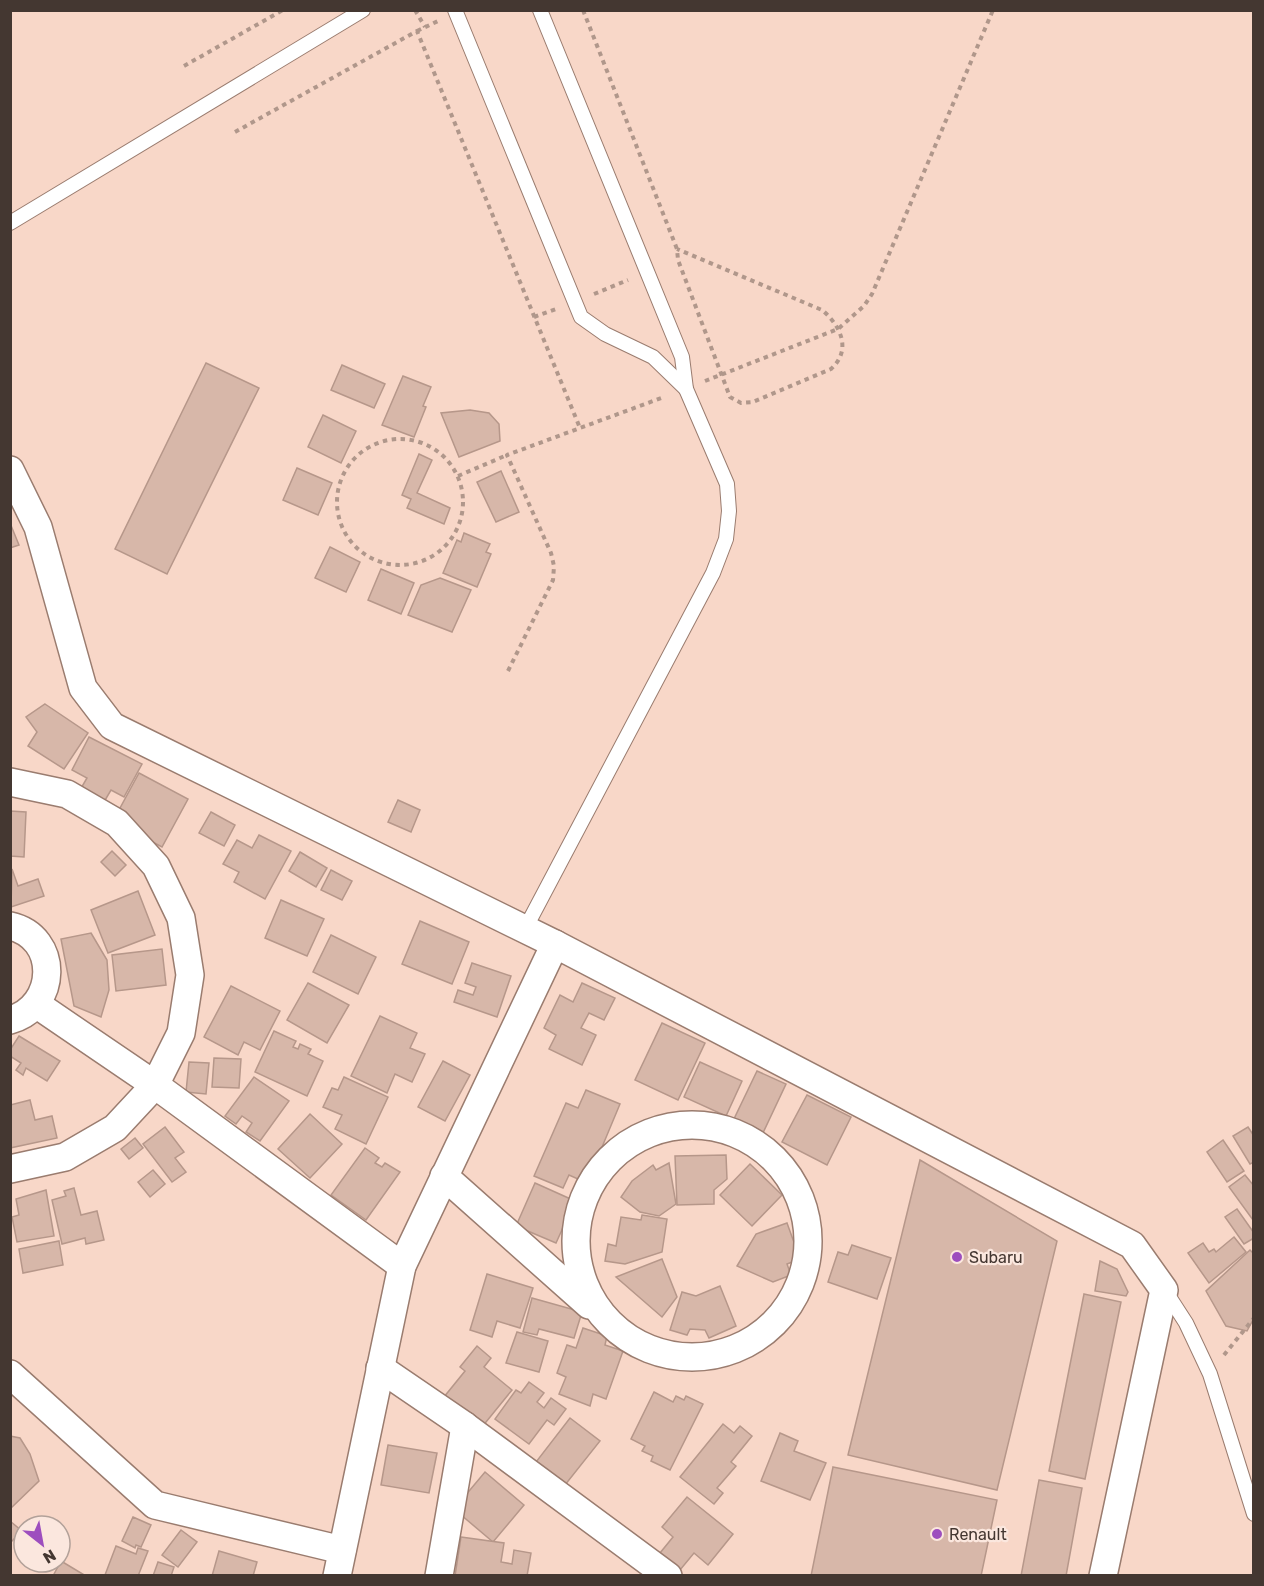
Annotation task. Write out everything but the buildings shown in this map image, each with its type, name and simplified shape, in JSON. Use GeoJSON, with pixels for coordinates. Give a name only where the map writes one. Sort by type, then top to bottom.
{"type":"FeatureCollection","features":[{"type":"Feature","properties":{"kind":"street"},"geometry":{"type":"LineString","coordinates":[[10,470],[38,527],[83,688],[112,726],[555,944],[1132,1245],[1164,1290],[1103,1575]]}},
{"type":"Feature","properties":{"kind":"street"},"geometry":{"type":"LineString","coordinates":[[10,782],[67,794],[117,823],[156,866],[161,876],[181,918],[190,975],[181,1033],[155,1085],[116,1128],[65,1157],[10,1169]]}},
{"type":"Feature","properties":{"kind":"street"},"geometry":{"type":"LineString","coordinates":[[10,926],[29,934],[45,955],[47,981],[36,1004],[26,1013],[10,1020]]}},
{"type":"Feature","properties":{"kind":"street"},"geometry":{"type":"LineString","coordinates":[[10,1374],[155,1505],[339,1563],[402,1266],[555,944]]}},
{"type":"Feature","properties":{"kind":"street"},"geometry":{"type":"LineString","coordinates":[[36,1004],[155,1085],[402,1266]]}},
{"type":"Feature","properties":{"kind":"street"},"geometry":{"type":"LineString","coordinates":[[444,1176],[629,1340],[662,1354],[699,1358],[735,1350],[767,1331],[791,1304],[806,1270],[809,1233],[801,1198],[782,1166],[752,1140],[714,1126],[673,1126],[635,1140],[627,1146],[604,1166],[583,1201],[575,1240],[582,1281],[602,1316]]}},
{"type":"Feature","properties":{"kind":"street"},"geometry":{"type":"LineString","coordinates":[[380,1368],[465,1426],[668,1575]]}},
{"type":"Feature","properties":{"kind":"street"},"geometry":{"type":"LineString","coordinates":[[439,1575],[465,1426]]}},
{"type":"Feature","properties":{"kind":"lane"},"geometry":{"type":"LineString","coordinates":[[10,223],[363,10]]}},
{"type":"Feature","properties":{"kind":"lane"},"geometry":{"type":"LineString","coordinates":[[455,10],[581,317],[591,327],[653,357],[686,389]]}},
{"type":"Feature","properties":{"kind":"lane"},"geometry":{"type":"LineString","coordinates":[[525,929],[713,573],[726,539],[729,511],[727,484],[686,389],[682,357],[540,10]]}},
{"type":"Feature","properties":{"kind":"lane"},"geometry":{"type":"LineString","coordinates":[[1164,1290],[1186,1323],[1210,1374],[1254,1514]]}},
{"type":"Feature","properties":{"kind":"path"},"geometry":{"type":"LineString","coordinates":[[184,66],[283,10]]}},
{"type":"Feature","properties":{"kind":"path"},"geometry":{"type":"LineString","coordinates":[[415,10],[425,27]]}},
{"type":"Feature","properties":{"kind":"path"},"geometry":{"type":"LineString","coordinates":[[583,10],[677,249],[678,260],[730,397],[741,403],[753,402],[831,369],[840,360],[844,352],[838,329],[822,310],[677,249]]}},
{"type":"Feature","properties":{"kind":"path"},"geometry":{"type":"LineString","coordinates":[[458,476],[507,455],[686,389],[838,329],[864,306],[872,294],[993,10]]}},
{"type":"Feature","properties":{"kind":"path"},"geometry":{"type":"LineString","coordinates":[[235,132],[417,31],[580,428]]}},
{"type":"Feature","properties":{"kind":"path"},"geometry":{"type":"LineString","coordinates":[[534,317],[678,260]]}},
{"type":"Feature","properties":{"kind":"path"},"geometry":{"type":"LineString","coordinates":[[398,440],[422,443],[449,462],[458,476],[462,491],[460,524],[440,550],[426,559],[394,565],[379,561],[364,554],[351,542],[343,528],[338,513],[341,480],[360,454],[374,445],[398,440]]}},
{"type":"Feature","properties":{"kind":"path"},"geometry":{"type":"LineString","coordinates":[[507,455],[551,553],[554,566],[553,580],[508,671]]}},
{"type":"Feature","properties":{"kind":"path"},"geometry":{"type":"LineString","coordinates":[[1210,1374],[1254,1318]]}},
{"type":"Feature","properties":{"kind":"place","name":"Subaru"},"geometry":{"type":"Point","coordinates":[957,1257]}},
{"type":"Feature","properties":{"kind":"place","name":"Renault"},"geometry":{"type":"Point","coordinates":[937,1534]}}]}
